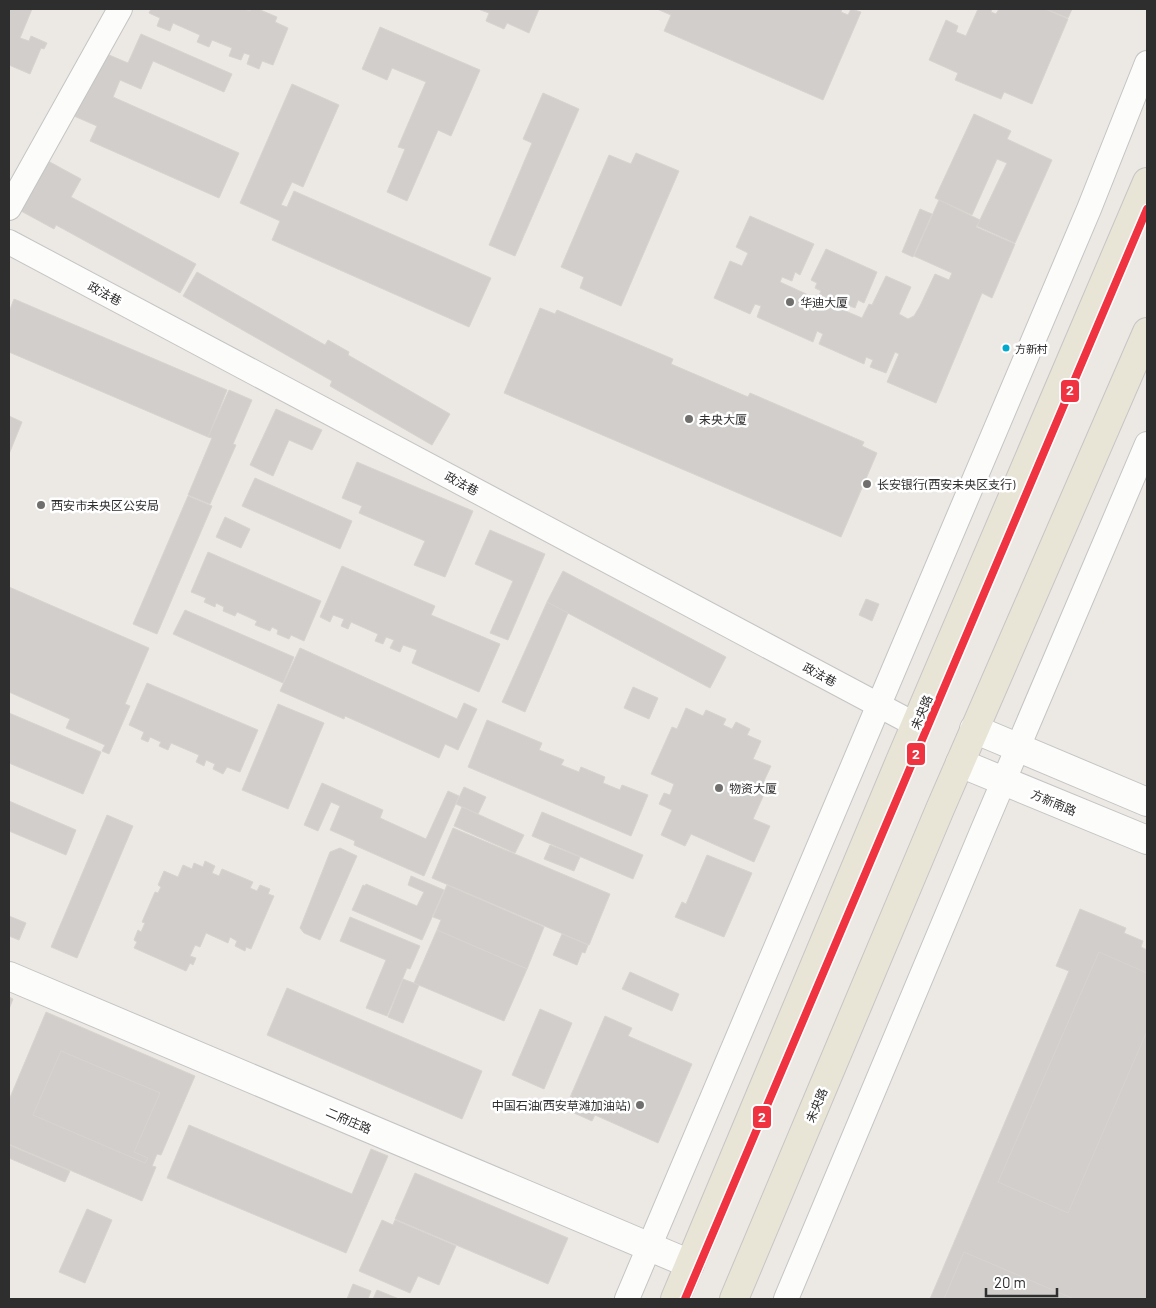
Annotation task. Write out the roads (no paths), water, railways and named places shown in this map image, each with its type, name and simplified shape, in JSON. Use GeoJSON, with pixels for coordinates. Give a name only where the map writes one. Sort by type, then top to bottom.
{"type":"FeatureCollection","features":[{"type":"Feature","properties":{"kind":"main road","name":"未央路"},"geometry":{"type":"LineString","coordinates":[[675,1299],[916,724],[1147,182]]}},
{"type":"Feature","properties":{"kind":"main road","name":"未央路"},"geometry":{"type":"LineString","coordinates":[[734,1299],[974,729],[1147,332]]}},
{"type":"Feature","properties":{"kind":"street"},"geometry":{"type":"LineString","coordinates":[[9,208],[120,9]]}},
{"type":"Feature","properties":{"kind":"street"},"geometry":{"type":"LineString","coordinates":[[627,1299],[1085,217],[1147,64]]}},
{"type":"Feature","properties":{"kind":"street","name":"政法巷"},"geometry":{"type":"LineString","coordinates":[[9,242],[916,724]]}},
{"type":"Feature","properties":{"kind":"street"},"geometry":{"type":"LineString","coordinates":[[786,1299],[1147,444]]}},
{"type":"Feature","properties":{"kind":"street"},"geometry":{"type":"LineString","coordinates":[[974,729],[1147,802]]}},
{"type":"Feature","properties":{"kind":"street","name":"方新南路"},"geometry":{"type":"LineString","coordinates":[[960,763],[1147,840]]}},
{"type":"Feature","properties":{"kind":"street","name":"二府庄路"},"geometry":{"type":"LineString","coordinates":[[9,976],[690,1264]]}},
{"type":"Feature","properties":{"kind":"place","name":"华迪大厦"},"geometry":{"type":"Point","coordinates":[790,302]}},
{"type":"Feature","properties":{"kind":"place","name":"方新村"},"geometry":{"type":"Point","coordinates":[1006,348]}},
{"type":"Feature","properties":{"kind":"place","name":"未央大厦"},"geometry":{"type":"Point","coordinates":[689,419]}},
{"type":"Feature","properties":{"kind":"place","name":"长安银行(西安未央区支行)"},"geometry":{"type":"Point","coordinates":[867,484]}},
{"type":"Feature","properties":{"kind":"place","name":"西安市未央区公安局"},"geometry":{"type":"Point","coordinates":[41,505]}},
{"type":"Feature","properties":{"kind":"place","name":"物资大厦"},"geometry":{"type":"Point","coordinates":[719,788]}},
{"type":"Feature","properties":{"kind":"place","name":"中国石油(西安草滩加油站)"},"geometry":{"type":"Point","coordinates":[640,1105]}}]}
